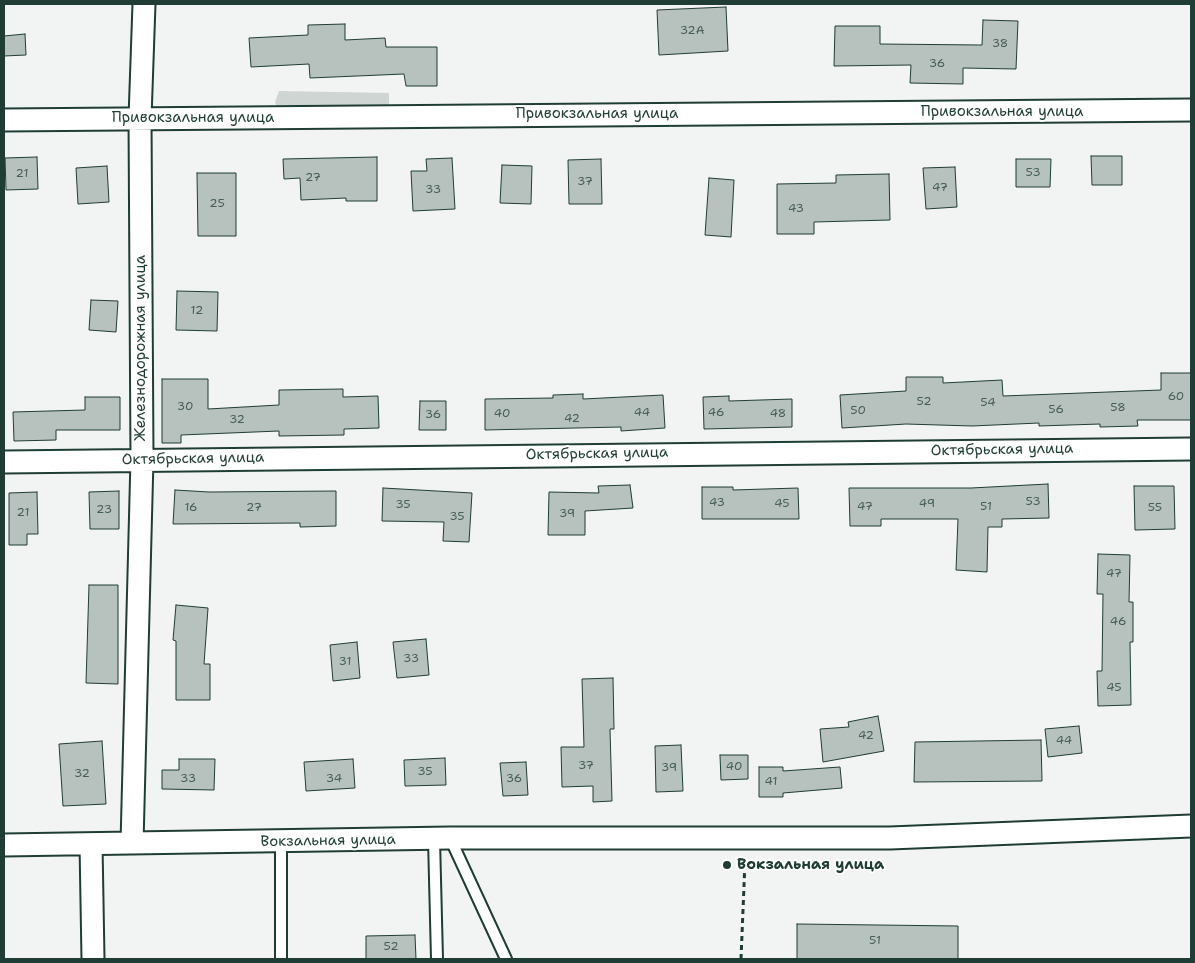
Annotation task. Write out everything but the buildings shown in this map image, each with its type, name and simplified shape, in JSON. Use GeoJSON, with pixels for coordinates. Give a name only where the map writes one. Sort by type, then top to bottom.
{"type":"FeatureCollection","features":[{"type":"Feature","properties":{"kind":"street","name":"Железнодорожная улица"},"geometry":{"type":"LineString","coordinates":[[132,843],[142,459],[140,118],[144,4]]}},
{"type":"Feature","properties":{"kind":"street","name":"Привокзальная улица"},"geometry":{"type":"LineString","coordinates":[[4,120],[1191,110]]}},
{"type":"Feature","properties":{"kind":"street","name":"Октябрьская улица"},"geometry":{"type":"LineString","coordinates":[[4,462],[1191,449]]}},
{"type":"Feature","properties":{"kind":"street","name":"Вокзальная улица"},"geometry":{"type":"LineString","coordinates":[[4,845],[442,838],[890,838],[1191,826]]}},
{"type":"Feature","properties":{"kind":"street"},"geometry":{"type":"LineString","coordinates":[[91,844],[94,959]]}},
{"type":"Feature","properties":{"kind":"lane"},"geometry":{"type":"LineString","coordinates":[[437,959],[442,838]]}},
{"type":"Feature","properties":{"kind":"lane"},"geometry":{"type":"LineString","coordinates":[[442,838],[506,959]]}},
{"type":"Feature","properties":{"kind":"lane"},"geometry":{"type":"LineString","coordinates":[[281,841],[281,959]]}},
{"type":"Feature","properties":{"kind":"path"},"geometry":{"type":"LineString","coordinates":[[741,959],[745,838]]}},
{"type":"Feature","properties":{"kind":"shaded area"},"geometry":{"type":"Polygon","coordinates":[[[279,91],[389,93],[389,116],[279,114],[275,102],[279,91]]]}},
{"type":"Feature","properties":{"kind":"place","name":"Вокзальная улица"},"geometry":{"type":"Point","coordinates":[727,865]}}]}
